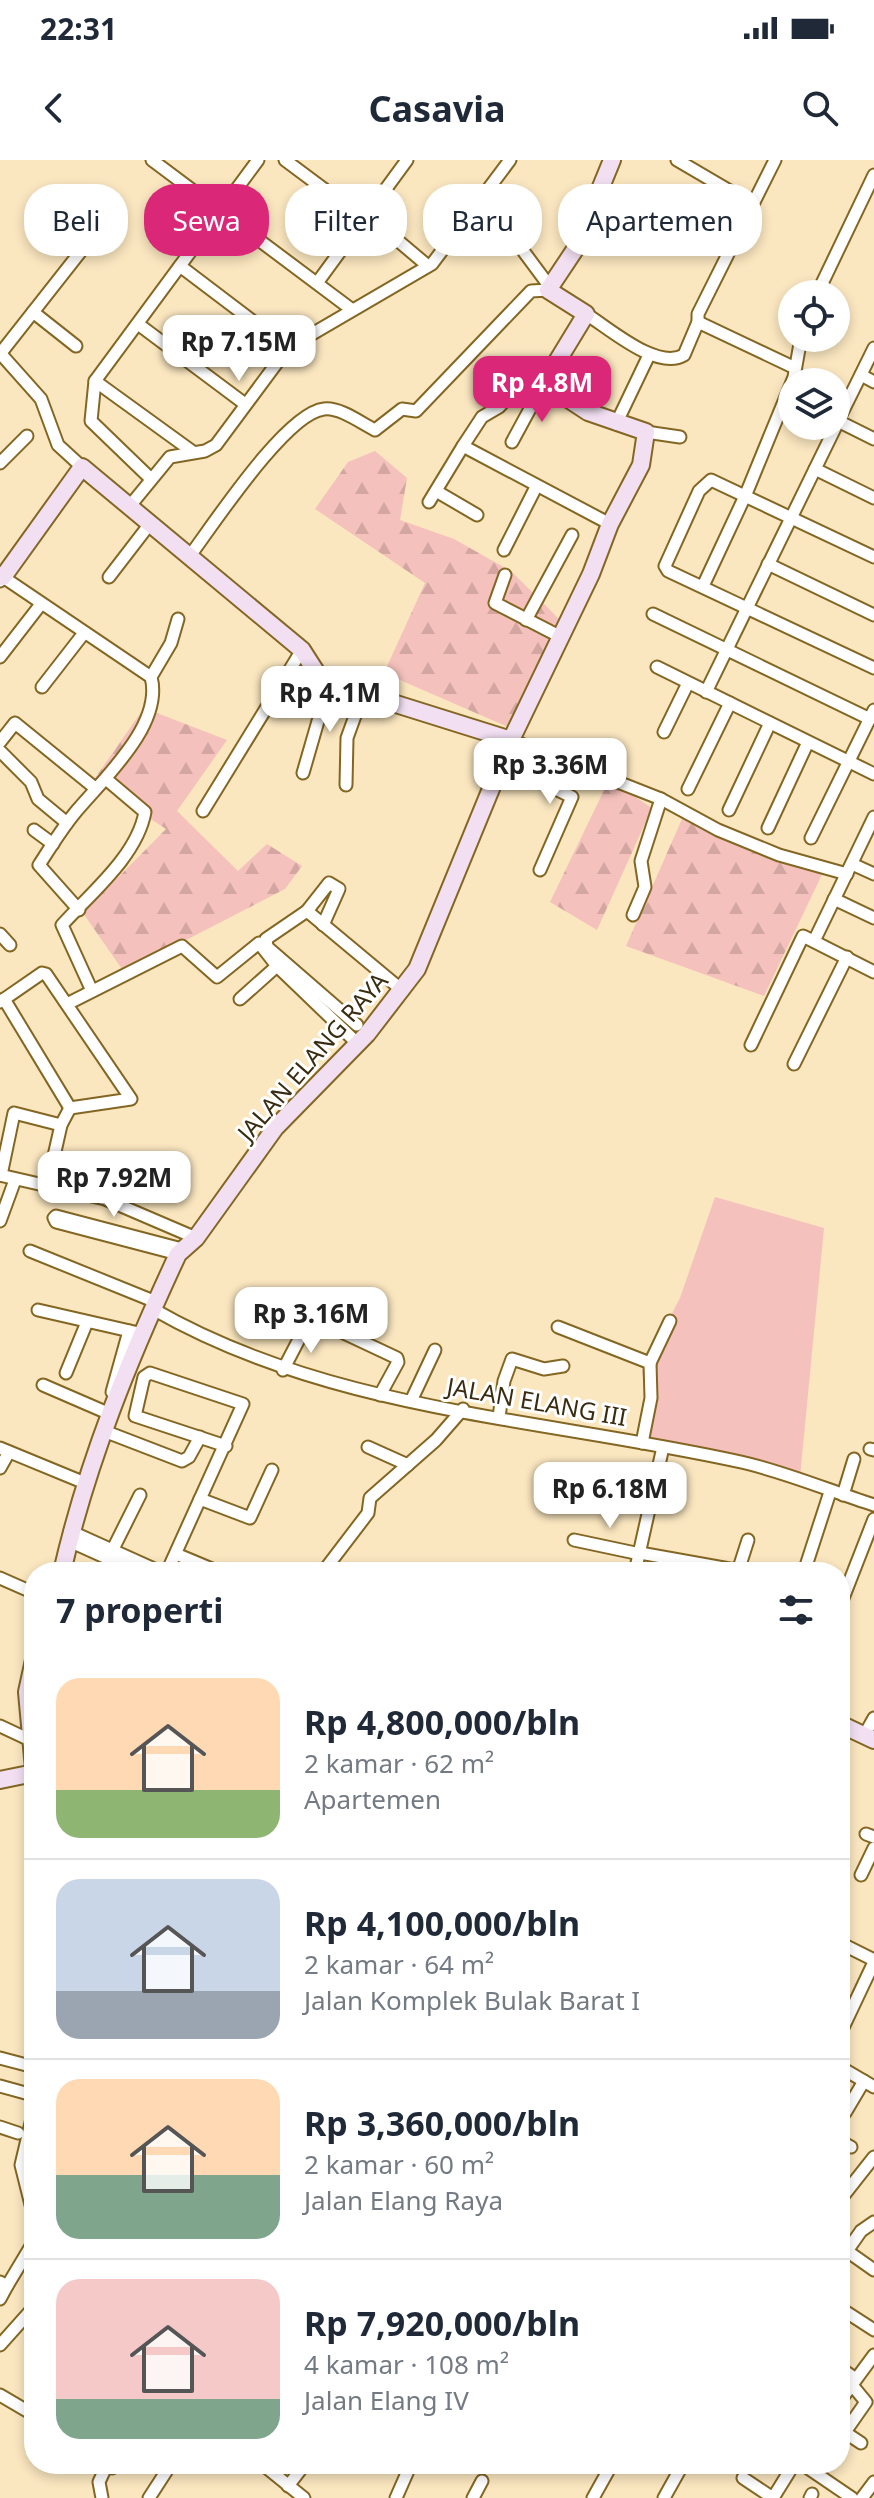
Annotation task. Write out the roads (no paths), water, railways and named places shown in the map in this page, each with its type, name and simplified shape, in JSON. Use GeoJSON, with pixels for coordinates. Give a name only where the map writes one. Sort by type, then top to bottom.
{"type":"FeatureCollection","features":[{"type":"Feature","properties":{"kind":"street"},"geometry":{"type":"LineString","coordinates":[[152,160],[185,184]]}},
{"type":"Feature","properties":{"kind":"street"},"geometry":{"type":"LineString","coordinates":[[240,184],[258,160]]}},
{"type":"Feature","properties":{"kind":"street"},"geometry":{"type":"LineString","coordinates":[[285,160],[317,184]]}},
{"type":"Feature","properties":{"kind":"street"},"geometry":{"type":"LineString","coordinates":[[390,184],[407,160]]}},
{"type":"Feature","properties":{"kind":"street"},"geometry":{"type":"LineString","coordinates":[[129,507],[170,457],[216,445],[288,348],[428,266],[442,254],[510,160]]}},
{"type":"Feature","properties":{"kind":"street"},"geometry":{"type":"LineString","coordinates":[[189,557],[269,450],[293,429],[320,409],[335,410],[375,430],[402,409],[416,411],[531,291],[549,288],[576,248],[612,160]]}},
{"type":"Feature","properties":{"kind":"street"},"geometry":{"type":"LineString","coordinates":[[677,160],[718,184]]}},
{"type":"Feature","properties":{"kind":"street"},"geometry":{"type":"LineString","coordinates":[[762,185],[775,160]]}},
{"type":"Feature","properties":{"kind":"street"},"geometry":{"type":"LineString","coordinates":[[824,280],[874,175]]}},
{"type":"Feature","properties":{"kind":"street"},"geometry":{"type":"LineString","coordinates":[[269,246],[351,309]]}},
{"type":"Feature","properties":{"kind":"street"},"geometry":{"type":"LineString","coordinates":[[407,248],[428,266]]}},
{"type":"Feature","properties":{"kind":"street"},"geometry":{"type":"LineString","coordinates":[[77,256],[0,353],[41,399],[58,445],[149,525],[302,650],[318,675],[329,683],[364,691],[511,740],[661,799],[718,830],[779,855],[874,874]]}},
{"type":"Feature","properties":{"kind":"street"},"geometry":{"type":"LineString","coordinates":[[150,478],[91,421],[95,381],[187,256]]}},
{"type":"Feature","properties":{"kind":"street"},"geometry":{"type":"LineString","coordinates":[[317,283],[337,256]]}},
{"type":"Feature","properties":{"kind":"street"},"geometry":{"type":"LineString","coordinates":[[527,256],[549,288],[586,314],[649,355],[680,358],[726,256]]}},
{"type":"Feature","properties":{"kind":"street"},"geometry":{"type":"LineString","coordinates":[[180,266],[288,348]]}},
{"type":"Feature","properties":{"kind":"street"},"geometry":{"type":"LineString","coordinates":[[33,312],[76,346]]}},
{"type":"Feature","properties":{"kind":"street"},"geometry":{"type":"LineString","coordinates":[[512,442],[586,314]]}},
{"type":"Feature","properties":{"kind":"street"},"geometry":{"type":"LineString","coordinates":[[698,322],[793,367]]}},
{"type":"Feature","properties":{"kind":"street"},"geometry":{"type":"LineString","coordinates":[[138,324],[245,404]]}},
{"type":"Feature","properties":{"kind":"street"},"geometry":{"type":"LineString","coordinates":[[850,397],[874,348]]}},
{"type":"Feature","properties":{"kind":"street"},"geometry":{"type":"LineString","coordinates":[[703,586],[746,494],[794,377],[796,352]]}},
{"type":"Feature","properties":{"kind":"street"},"geometry":{"type":"LineString","coordinates":[[616,424],[649,355]]}},
{"type":"Feature","properties":{"kind":"street"},"geometry":{"type":"LineString","coordinates":[[477,515],[432,496],[482,417],[499,407],[530,374],[588,412],[616,424],[680,437]]}},
{"type":"Feature","properties":{"kind":"street"},"geometry":{"type":"LineString","coordinates":[[861,375],[874,382]]}},
{"type":"Feature","properties":{"kind":"street"},"geometry":{"type":"LineString","coordinates":[[95,381],[193,452]]}},
{"type":"Feature","properties":{"kind":"street"},"geometry":{"type":"LineString","coordinates":[[850,429],[874,439]]}},
{"type":"Feature","properties":{"kind":"street","name":"JALAN ELANG RAYA"},"geometry":{"type":"LineString","coordinates":[[64,1562],[85,1483],[136,1332],[154,1305],[180,1252],[196,1238],[275,1128],[358,1044],[403,991],[417,969],[511,740],[591,574],[610,524],[641,465],[646,432]]}},
{"type":"Feature","properties":{"kind":"street"},"geometry":{"type":"LineString","coordinates":[[0,463],[27,436]]}},
{"type":"Feature","properties":{"kind":"street"},"geometry":{"type":"LineString","coordinates":[[706,692],[829,440]]}},
{"type":"Feature","properties":{"kind":"street"},"geometry":{"type":"LineString","coordinates":[[463,446],[610,524]]}},
{"type":"Feature","properties":{"kind":"street"},"geometry":{"type":"LineString","coordinates":[[82,467],[1,577],[151,677]]}},
{"type":"Feature","properties":{"kind":"street"},"geometry":{"type":"LineString","coordinates":[[815,469],[874,498]]}},
{"type":"Feature","properties":{"kind":"street"},"geometry":{"type":"LineString","coordinates":[[874,557],[711,480],[706,481],[672,548],[666,569],[874,668]]}},
{"type":"Feature","properties":{"kind":"street"},"geometry":{"type":"LineString","coordinates":[[504,550],[536,487]]}},
{"type":"Feature","properties":{"kind":"street"},"geometry":{"type":"LineString","coordinates":[[109,577],[149,525]]}},
{"type":"Feature","properties":{"kind":"street"},"geometry":{"type":"LineString","coordinates":[[526,620],[572,535]]}},
{"type":"Feature","properties":{"kind":"street"},"geometry":{"type":"LineString","coordinates":[[768,564],[874,615]]}},
{"type":"Feature","properties":{"kind":"street"},"geometry":{"type":"LineString","coordinates":[[505,575],[495,603],[559,636]]}},
{"type":"Feature","properties":{"kind":"street"},"geometry":{"type":"LineString","coordinates":[[0,657],[41,604]]}},
{"type":"Feature","properties":{"kind":"street"},"geometry":{"type":"LineString","coordinates":[[653,614],[726,650],[872,714],[811,838]]}},
{"type":"Feature","properties":{"kind":"street"},"geometry":{"type":"LineString","coordinates":[[79,910],[38,867],[67,823],[130,749],[152,701],[151,677],[171,643],[178,619]]}},
{"type":"Feature","properties":{"kind":"street"},"geometry":{"type":"LineString","coordinates":[[42,687],[84,633]]}},
{"type":"Feature","properties":{"kind":"street"},"geometry":{"type":"LineString","coordinates":[[203,811],[302,650]]}},
{"type":"Feature","properties":{"kind":"street"},"geometry":{"type":"LineString","coordinates":[[657,667],[874,774]]}},
{"type":"Feature","properties":{"kind":"street"},"geometry":{"type":"LineString","coordinates":[[303,773],[329,683]]}},
{"type":"Feature","properties":{"kind":"street"},"geometry":{"type":"LineString","coordinates":[[664,732],[688,683]]}},
{"type":"Feature","properties":{"kind":"street"},"geometry":{"type":"LineString","coordinates":[[346,785],[347,738],[364,691]]}},
{"type":"Feature","properties":{"kind":"street"},"geometry":{"type":"LineString","coordinates":[[688,789],[730,703]]}},
{"type":"Feature","properties":{"kind":"street"},"geometry":{"type":"LineString","coordinates":[[0,742],[15,723],[95,788]]}},
{"type":"Feature","properties":{"kind":"street"},"geometry":{"type":"LineString","coordinates":[[729,810],[770,723]]}},
{"type":"Feature","properties":{"kind":"street"},"geometry":{"type":"LineString","coordinates":[[768,828],[808,742]]}},
{"type":"Feature","properties":{"kind":"street"},"geometry":{"type":"LineString","coordinates":[[0,751],[31,782],[38,799],[67,823]]}},
{"type":"Feature","properties":{"kind":"street"},"geometry":{"type":"LineString","coordinates":[[502,763],[572,797],[540,870]]}},
{"type":"Feature","properties":{"kind":"street"},"geometry":{"type":"LineString","coordinates":[[92,991],[62,925],[79,910],[141,832],[145,810],[106,779]]}},
{"type":"Feature","properties":{"kind":"street"},"geometry":{"type":"LineString","coordinates":[[633,915],[645,887],[641,861],[661,799]]}},
{"type":"Feature","properties":{"kind":"street"},"geometry":{"type":"LineString","coordinates":[[815,939],[873,822]]}},
{"type":"Feature","properties":{"kind":"street"},"geometry":{"type":"LineString","coordinates":[[34,830],[53,844]]}},
{"type":"Feature","properties":{"kind":"street"},"geometry":{"type":"LineString","coordinates":[[323,925],[339,889],[329,883],[307,911],[265,943],[357,1025]]}},
{"type":"Feature","properties":{"kind":"street"},"geometry":{"type":"LineString","coordinates":[[834,899],[874,918]]}},
{"type":"Feature","properties":{"kind":"street"},"geometry":{"type":"LineString","coordinates":[[307,911],[403,991]]}},
{"type":"Feature","properties":{"kind":"street"},"geometry":{"type":"LineString","coordinates":[[0,934],[10,945]]}},
{"type":"Feature","properties":{"kind":"street"},"geometry":{"type":"LineString","coordinates":[[751,1045],[801,938],[815,939],[874,972]]}},
{"type":"Feature","properties":{"kind":"street"},"geometry":{"type":"LineString","coordinates":[[67,1004],[182,946],[217,977],[259,943],[277,966],[358,1044]]}},
{"type":"Feature","properties":{"kind":"street"},"geometry":{"type":"LineString","coordinates":[[794,1064],[847,957]]}},
{"type":"Feature","properties":{"kind":"street"},"geometry":{"type":"LineString","coordinates":[[240,999],[277,966]]}},
{"type":"Feature","properties":{"kind":"street"},"geometry":{"type":"LineString","coordinates":[[42,973],[67,1004],[131,1099],[70,1108],[2,1000],[42,973]]}},
{"type":"Feature","properties":{"kind":"street"},"geometry":{"type":"LineString","coordinates":[[47,1187],[61,1125],[70,1108]]}},
{"type":"Feature","properties":{"kind":"street"},"geometry":{"type":"LineString","coordinates":[[61,1125],[14,1113],[0,1175],[105,1199],[196,1238]]}},
{"type":"Feature","properties":{"kind":"street"},"geometry":{"type":"LineString","coordinates":[[0,1221],[15,1180]]}},
{"type":"Feature","properties":{"kind":"street"},"geometry":{"type":"LineString","coordinates":[[56,1216],[180,1252],[56,1222],[54,1218],[56,1216]]}},
{"type":"Feature","properties":{"kind":"street","name":"JALAN ELANG III"},"geometry":{"type":"LineString","coordinates":[[30,1251],[154,1305],[238,1353],[283,1370],[380,1395],[745,1463],[874,1505]]}},
{"type":"Feature","properties":{"kind":"street"},"geometry":{"type":"LineString","coordinates":[[38,1310],[136,1332],[111,1395]]}},
{"type":"Feature","properties":{"kind":"street"},"geometry":{"type":"LineString","coordinates":[[283,1370],[309,1320],[314,1319],[397,1358],[398,1362],[380,1395]]}},
{"type":"Feature","properties":{"kind":"street"},"geometry":{"type":"LineString","coordinates":[[642,1443],[651,1398],[650,1363],[670,1321]]}},
{"type":"Feature","properties":{"kind":"street"},"geometry":{"type":"LineString","coordinates":[[66,1373],[87,1322]]}},
{"type":"Feature","properties":{"kind":"street"},"geometry":{"type":"LineString","coordinates":[[558,1327],[650,1363]]}},
{"type":"Feature","properties":{"kind":"street"},"geometry":{"type":"LineString","coordinates":[[411,1401],[435,1350]]}},
{"type":"Feature","properties":{"kind":"street"},"geometry":{"type":"LineString","coordinates":[[499,1417],[504,1381],[512,1359],[544,1369],[563,1366]]}},
{"type":"Feature","properties":{"kind":"street"},"geometry":{"type":"LineString","coordinates":[[171,1562],[226,1446],[241,1402],[147,1374],[135,1416],[226,1446]]}},
{"type":"Feature","properties":{"kind":"street"},"geometry":{"type":"LineString","coordinates":[[43,1385],[110,1414]]}},
{"type":"Feature","properties":{"kind":"street"},"geometry":{"type":"LineString","coordinates":[[331,1562],[368,1513],[370,1498],[408,1465],[463,1409]]}},
{"type":"Feature","properties":{"kind":"street"},"geometry":{"type":"LineString","coordinates":[[104,1431],[182,1461],[189,1457],[200,1437]]}},
{"type":"Feature","properties":{"kind":"street"},"geometry":{"type":"LineString","coordinates":[[368,1447],[408,1465]]}},
{"type":"Feature","properties":{"kind":"street"},"geometry":{"type":"LineString","coordinates":[[638,1562],[663,1447]]}},
{"type":"Feature","properties":{"kind":"street"},"geometry":{"type":"LineString","coordinates":[[0,1468],[4,1450],[85,1483]]}},
{"type":"Feature","properties":{"kind":"street"},"geometry":{"type":"LineString","coordinates":[[843,1495],[854,1459]]}},
{"type":"Feature","properties":{"kind":"street"},"geometry":{"type":"LineString","coordinates":[[200,1499],[250,1518],[272,1470]]}},
{"type":"Feature","properties":{"kind":"street"},"geometry":{"type":"LineString","coordinates":[[807,1562],[830,1492]]}},
{"type":"Feature","properties":{"kind":"street"},"geometry":{"type":"LineString","coordinates":[[123,1562],[140,1495]]}},
{"type":"Feature","properties":{"kind":"street"},"geometry":{"type":"LineString","coordinates":[[850,1585],[870,1542],[874,1519]]}},
{"type":"Feature","properties":{"kind":"street"},"geometry":{"type":"LineString","coordinates":[[70,1536],[118,1562]]}},
{"type":"Feature","properties":{"kind":"street"},"geometry":{"type":"LineString","coordinates":[[574,1540],[688,1562]]}},
{"type":"Feature","properties":{"kind":"street"},"geometry":{"type":"LineString","coordinates":[[741,1562],[748,1540]]}},
{"type":"Feature","properties":{"kind":"street"},"geometry":{"type":"LineString","coordinates":[[176,1554],[195,1562]]}},
{"type":"Feature","properties":{"kind":"street"},"geometry":{"type":"LineString","coordinates":[[0,1578],[24,1589]]}},
{"type":"Feature","properties":{"kind":"street"},"geometry":{"type":"LineString","coordinates":[[850,1729],[869,1738],[874,1718]]}},
{"type":"Feature","properties":{"kind":"street"},"geometry":{"type":"LineString","coordinates":[[0,1726],[24,1737]]}},
{"type":"Feature","properties":{"kind":"street"},"geometry":{"type":"LineString","coordinates":[[0,1780],[24,1774]]}},
{"type":"Feature","properties":{"kind":"street"},"geometry":{"type":"LineString","coordinates":[[861,1875],[874,1848]]}},
{"type":"Feature","properties":{"kind":"street"},"geometry":{"type":"LineString","coordinates":[[850,1948],[874,1961],[850,2013]]}},
{"type":"Feature","properties":{"kind":"street"},"geometry":{"type":"LineString","coordinates":[[0,2058],[24,2064]]}},
{"type":"Feature","properties":{"kind":"street"},"geometry":{"type":"LineString","coordinates":[[850,2073],[869,2084],[850,2107]]}},
{"type":"Feature","properties":{"kind":"street"},"geometry":{"type":"LineString","coordinates":[[0,2086],[24,2093]]}},
{"type":"Feature","properties":{"kind":"street"},"geometry":{"type":"LineString","coordinates":[[0,2127],[24,2139]]}},
{"type":"Feature","properties":{"kind":"street"},"geometry":{"type":"LineString","coordinates":[[24,2150],[21,2165],[24,2172]]}},
{"type":"Feature","properties":{"kind":"street"},"geometry":{"type":"LineString","coordinates":[[850,2187],[874,2157]]}},
{"type":"Feature","properties":{"kind":"street"},"geometry":{"type":"LineString","coordinates":[[850,2246],[861,2231],[874,2222]]}},
{"type":"Feature","properties":{"kind":"street"},"geometry":{"type":"LineString","coordinates":[[0,2299],[4,2284],[24,2255]]}},
{"type":"Feature","properties":{"kind":"street"},"geometry":{"type":"LineString","coordinates":[[850,2259],[874,2270]]}},
{"type":"Feature","properties":{"kind":"street"},"geometry":{"type":"LineString","coordinates":[[850,2314],[874,2330]]}},
{"type":"Feature","properties":{"kind":"street"},"geometry":{"type":"LineString","coordinates":[[0,2345],[24,2318]]}},
{"type":"Feature","properties":{"kind":"street"},"geometry":{"type":"LineString","coordinates":[[850,2387],[874,2355]]}},
{"type":"Feature","properties":{"kind":"street"},"geometry":{"type":"LineString","coordinates":[[850,2378],[866,2402],[850,2421]]}},
{"type":"Feature","properties":{"kind":"street"},"geometry":{"type":"LineString","coordinates":[[0,2395],[24,2409]]}},
{"type":"Feature","properties":{"kind":"street"},"geometry":{"type":"LineString","coordinates":[[850,2435],[861,2443]]}},
{"type":"Feature","properties":{"kind":"street"},"geometry":{"type":"LineString","coordinates":[[101,2474],[102,2498]]}},
{"type":"Feature","properties":{"kind":"street"},"geometry":{"type":"LineString","coordinates":[[149,2498],[165,2474]]}},
{"type":"Feature","properties":{"kind":"street"},"geometry":{"type":"LineString","coordinates":[[273,2474],[296,2494],[302,2474]]}},
{"type":"Feature","properties":{"kind":"street"},"geometry":{"type":"LineString","coordinates":[[396,2498],[407,2474]]}},
{"type":"Feature","properties":{"kind":"street"},"geometry":{"type":"LineString","coordinates":[[593,2498],[606,2474]]}},
{"type":"Feature","properties":{"kind":"street"},"geometry":{"type":"LineString","coordinates":[[664,2498],[677,2474]]}},
{"type":"Feature","properties":{"kind":"street"},"geometry":{"type":"LineString","coordinates":[[743,2478],[773,2498],[788,2474]]}},
{"type":"Feature","properties":{"kind":"street"},"geometry":{"type":"LineString","coordinates":[[817,2474],[852,2498]]}},
{"type":"Feature","properties":{"kind":"street"},"geometry":{"type":"LineString","coordinates":[[473,2498],[482,2481]]}},
{"type":"Feature","properties":{"kind":"street"},"geometry":{"type":"LineString","coordinates":[[862,2498],[874,2482]]}}]}
